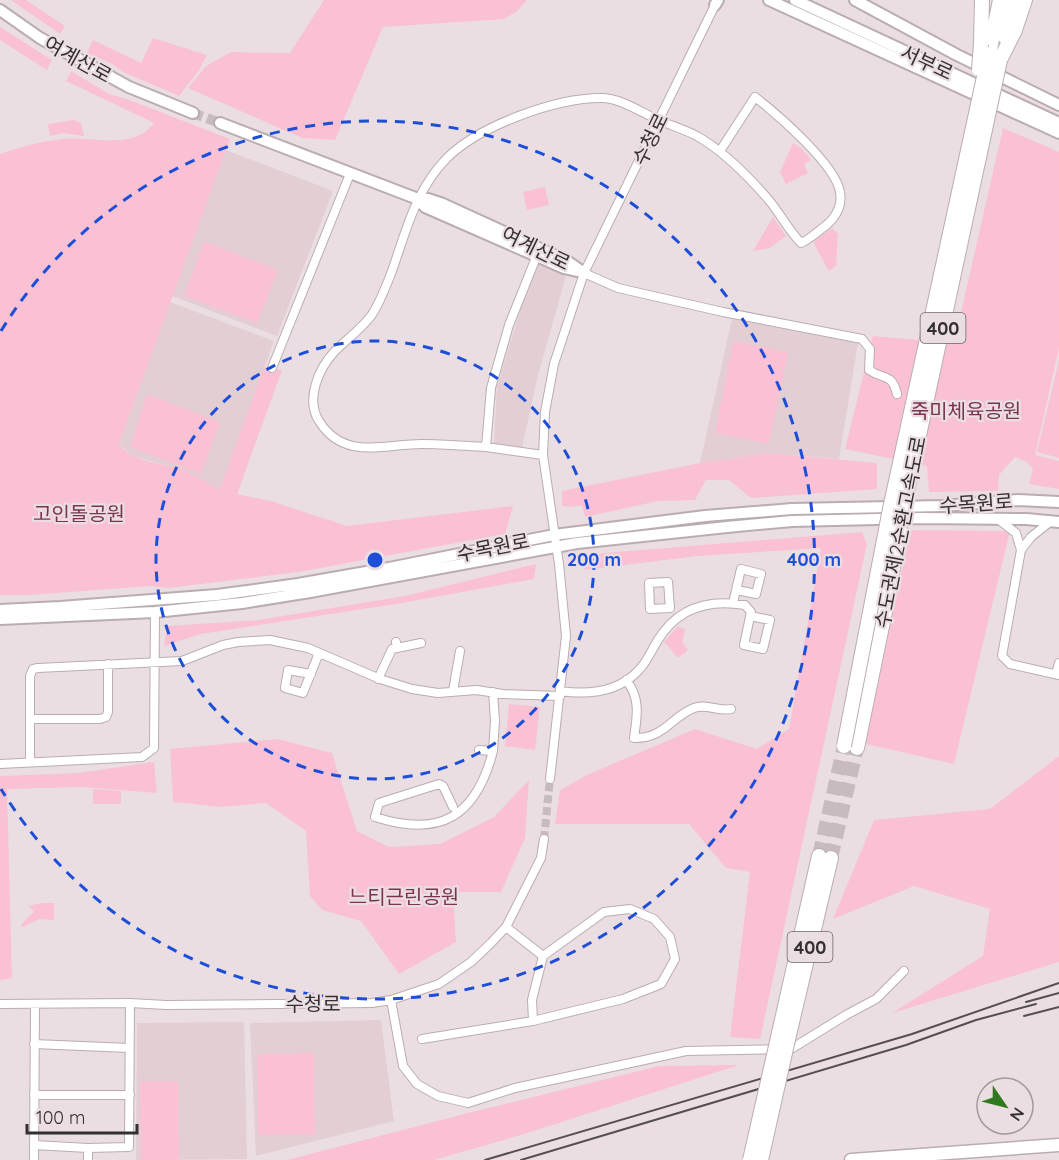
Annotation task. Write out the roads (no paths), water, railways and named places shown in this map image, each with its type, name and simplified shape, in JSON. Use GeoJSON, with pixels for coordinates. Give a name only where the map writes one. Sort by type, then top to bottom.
{"type":"FeatureCollection","features":[{"type":"Feature","properties":{"kind":"highway"},"geometry":{"type":"LineString","coordinates":[[982,0],[990,53]]}},
{"type":"Feature","properties":{"kind":"highway","name":"수도권제2순환고속도로"},"geometry":{"type":"LineString","coordinates":[[1000,0],[990,53],[901,519],[888,597],[850,747],[890,509],[990,53],[1012,0]]}},
{"type":"Feature","properties":{"kind":"highway"},"geometry":{"type":"LineString","coordinates":[[990,53],[1015,30],[1026,0]]}},
{"type":"Feature","properties":{"kind":"highway","name":"400"},"geometry":{"type":"LineString","coordinates":[[750,1160],[784,1034],[825,857]]}},
{"type":"Feature","properties":{"kind":"highway","name":"400"},"geometry":{"type":"LineString","coordinates":[[761,1160],[784,1034]]}},
{"type":"Feature","properties":{"kind":"main road"},"geometry":{"type":"LineString","coordinates":[[851,1160],[1059,1145]]}},
{"type":"Feature","properties":{"kind":"street"},"geometry":{"type":"LineString","coordinates":[[769,0],[1059,133]]}},
{"type":"Feature","properties":{"kind":"street","name":"서부로"},"geometry":{"type":"LineString","coordinates":[[795,0],[1059,123]]}},
{"type":"Feature","properties":{"kind":"street","name":"서부로"},"geometry":{"type":"LineString","coordinates":[[855,0],[957,55],[1059,105]]}},
{"type":"Feature","properties":{"kind":"street","name":"수청로"},"geometry":{"type":"LineString","coordinates":[[556,546],[543,455],[545,412],[554,364],[584,273],[717,2]]}},
{"type":"Feature","properties":{"kind":"street","name":"여계산로"},"geometry":{"type":"LineString","coordinates":[[0,10],[40,38],[129,87],[193,113]]}},
{"type":"Feature","properties":{"kind":"street"},"geometry":{"type":"LineString","coordinates":[[543,455],[486,447],[420,444],[369,449],[352,446],[329,434],[318,420],[312,406],[316,381],[334,352],[353,336],[371,315],[385,291],[418,199],[434,173],[463,144],[502,123],[541,109],[604,98],[627,105],[695,135],[720,151],[755,184],[801,243],[829,224],[835,217],[840,200],[836,180],[811,148],[755,97],[720,151]]}},
{"type":"Feature","properties":{"kind":"street","name":"여계산로"},"geometry":{"type":"LineString","coordinates":[[220,123],[418,199],[428,199],[567,261],[584,273]]}},
{"type":"Feature","properties":{"kind":"street"},"geometry":{"type":"LineString","coordinates":[[272,368],[350,174]]}},
{"type":"Feature","properties":{"kind":"street","name":"여계산로"},"geometry":{"type":"LineString","coordinates":[[418,199],[425,207],[564,267],[584,273]]}},
{"type":"Feature","properties":{"kind":"street"},"geometry":{"type":"LineString","coordinates":[[486,447],[491,388],[509,325],[537,255]]}},
{"type":"Feature","properties":{"kind":"street"},"geometry":{"type":"LineString","coordinates":[[584,273],[618,288],[723,312],[862,339],[870,349],[869,370],[889,378],[894,383],[897,394]]}},
{"type":"Feature","properties":{"kind":"street","name":"수목원로"},"geometry":{"type":"LineString","coordinates":[[0,610],[60,608],[217,595],[298,584],[554,535],[631,524],[792,509],[942,506],[1018,500],[1059,502]]}},
{"type":"Feature","properties":{"kind":"street"},"geometry":{"type":"LineString","coordinates":[[998,519],[1016,533],[1021,550],[1002,656],[1010,664],[1058,674],[1059,663]]}},
{"type":"Feature","properties":{"kind":"street","name":"수목원로"},"geometry":{"type":"LineString","coordinates":[[0,619],[155,612],[277,598],[556,546],[792,521],[998,519],[1055,521]]}},
{"type":"Feature","properties":{"kind":"street"},"geometry":{"type":"LineString","coordinates":[[1021,550],[1031,537],[1055,521]]}},
{"type":"Feature","properties":{"kind":"street"},"geometry":{"type":"LineString","coordinates":[[550,779],[566,636],[556,546]]}},
{"type":"Feature","properties":{"kind":"street"},"geometry":{"type":"LineString","coordinates":[[734,603],[736,590]]}},
{"type":"Feature","properties":{"kind":"street"},"geometry":{"type":"LineString","coordinates":[[30,762],[30,676],[33,669],[182,661],[223,645],[256,640],[286,642],[397,685],[438,693],[476,690],[560,694],[596,692],[614,687],[626,680],[646,662],[663,633],[676,619],[701,605],[722,602],[745,606],[751,612],[750,616],[744,645],[763,649],[770,620],[750,616]]}},
{"type":"Feature","properties":{"kind":"street"},"geometry":{"type":"LineString","coordinates":[[670,608],[676,619]]}},
{"type":"Feature","properties":{"kind":"street"},"geometry":{"type":"LineString","coordinates":[[0,764],[142,757],[154,748],[155,612]]}},
{"type":"Feature","properties":{"kind":"street"},"geometry":{"type":"LineString","coordinates":[[378,678],[392,649],[397,645],[421,643]]}},
{"type":"Feature","properties":{"kind":"street"},"geometry":{"type":"LineString","coordinates":[[453,691],[460,651]]}},
{"type":"Feature","properties":{"kind":"street"},"geometry":{"type":"LineString","coordinates":[[310,674],[319,653]]}},
{"type":"Feature","properties":{"kind":"street"},"geometry":{"type":"LineString","coordinates":[[30,719],[100,719],[106,717],[108,712],[108,664]]}},
{"type":"Feature","properties":{"kind":"street"},"geometry":{"type":"LineString","coordinates":[[626,680],[637,702],[634,738],[656,734],[693,709],[705,706],[724,711],[731,709]]}},
{"type":"Feature","properties":{"kind":"street"},"geometry":{"type":"LineString","coordinates":[[453,807],[443,786],[439,784],[380,802],[375,818],[391,823],[423,825],[447,820],[468,806],[487,776],[493,751],[495,722],[493,692]]}},
{"type":"Feature","properties":{"kind":"street"},"geometry":{"type":"LineString","coordinates":[[478,750],[493,751]]}},
{"type":"Feature","properties":{"kind":"street","name":"수청로"},"geometry":{"type":"LineString","coordinates":[[0,1004],[372,1003],[391,1000],[439,984],[471,962],[506,927],[541,858],[544,839]]}},
{"type":"Feature","properties":{"kind":"street"},"geometry":{"type":"LineString","coordinates":[[422,1039],[533,1021],[623,999],[661,984],[675,959],[670,937],[654,919],[630,909],[604,912],[543,956],[532,999],[533,1021]]}},
{"type":"Feature","properties":{"kind":"street"},"geometry":{"type":"LineString","coordinates":[[506,927],[543,956]]}},
{"type":"Feature","properties":{"kind":"street"},"geometry":{"type":"LineString","coordinates":[[391,1000],[403,1066],[417,1084],[438,1096],[468,1103],[515,1088],[686,1051],[791,1049],[876,999],[904,971]]}},
{"type":"Feature","properties":{"kind":"street"},"geometry":{"type":"LineString","coordinates":[[34,1145],[129,1148],[130,1003]]}},
{"type":"Feature","properties":{"kind":"street"},"geometry":{"type":"LineString","coordinates":[[34,1160],[35,1004]]}},
{"type":"Feature","properties":{"kind":"street"},"geometry":{"type":"LineString","coordinates":[[34,1044],[129,1048]]}},
{"type":"Feature","properties":{"kind":"street"},"geometry":{"type":"LineString","coordinates":[[34,1095],[130,1095]]}},
{"type":"Feature","properties":{"kind":"street"},"geometry":{"type":"LineString","coordinates":[[88,1148],[88,1160]]}},
{"type":"Feature","properties":{"kind":"tunnel"},"geometry":{"type":"LineString","coordinates":[[193,113],[220,123]]}},
{"type":"Feature","properties":{"kind":"tunnel"},"geometry":{"type":"LineString","coordinates":[[819,856],[844,746]]}},
{"type":"Feature","properties":{"kind":"tunnel"},"geometry":{"type":"LineString","coordinates":[[831,858],[857,748]]}},
{"type":"Feature","properties":{"kind":"tunnel"},"geometry":{"type":"LineString","coordinates":[[544,839],[550,779]]}},
{"type":"Feature","properties":{"kind":"railway"},"geometry":{"type":"LineString","coordinates":[[485,1160],[912,1034],[1059,983]]}},
{"type":"Feature","properties":{"kind":"railway"},"geometry":{"type":"LineString","coordinates":[[1026,1002],[1059,993]]}},
{"type":"Feature","properties":{"kind":"railway"},"geometry":{"type":"LineString","coordinates":[[521,1160],[906,1045],[976,1020],[1036,1004]]}},
{"type":"Feature","properties":{"kind":"railway"},"geometry":{"type":"LineString","coordinates":[[1024,1016],[1059,1007]]}},
{"type":"Feature","properties":{"kind":"park label","name":"죽미체육공원"},"geometry":{"type":"Point","coordinates":[966,410]}},
{"type":"Feature","properties":{"kind":"park label","name":"고인돌공원"},"geometry":{"type":"Point","coordinates":[79,513]}},
{"type":"Feature","properties":{"kind":"park label","name":"느티근린공원"},"geometry":{"type":"Point","coordinates":[404,896]}}]}
